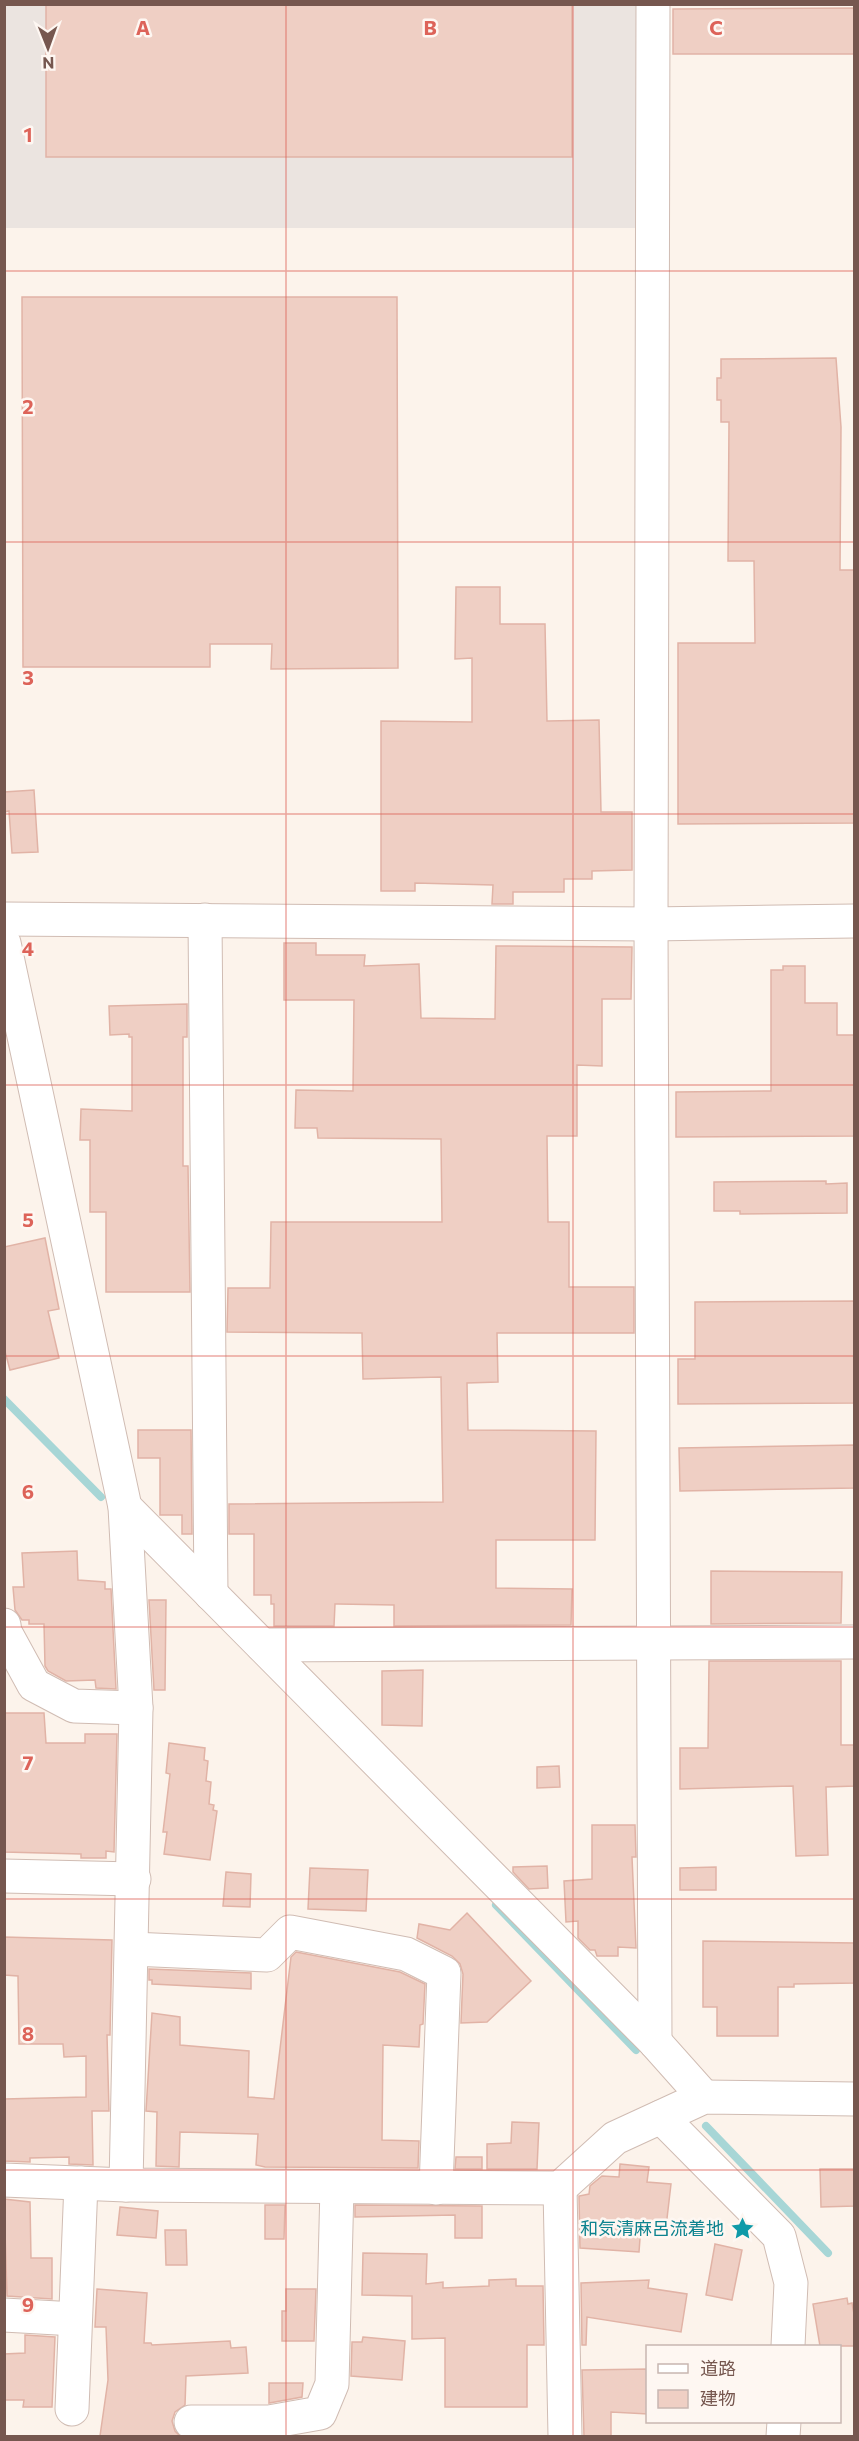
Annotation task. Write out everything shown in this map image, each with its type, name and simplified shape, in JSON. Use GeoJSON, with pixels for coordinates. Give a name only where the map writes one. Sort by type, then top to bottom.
{"type":"FeatureCollection","features":[{"type":"Feature","properties":{"kind":"street"},"geometry":{"type":"LineString","coordinates":[[653,4],[651,924],[655,2042]]}},
{"type":"Feature","properties":{"kind":"street"},"geometry":{"type":"LineString","coordinates":[[4,919],[651,924],[855,921]]}},
{"type":"Feature","properties":{"kind":"street"},"geometry":{"type":"LineString","coordinates":[[205,920],[211,1594]]}},
{"type":"Feature","properties":{"kind":"street"},"geometry":{"type":"LineString","coordinates":[[4,943],[125,1507],[136,1708],[126,2185]]}},
{"type":"Feature","properties":{"kind":"street"},"geometry":{"type":"LineString","coordinates":[[125,1507],[655,2042],[704,2097]]}},
{"type":"Feature","properties":{"kind":"street"},"geometry":{"type":"LineString","coordinates":[[7,1636],[34,1685],[74,1706],[136,1708]]}},
{"type":"Feature","properties":{"kind":"street"},"geometry":{"type":"LineString","coordinates":[[262,1645],[855,1642]]}},
{"type":"Feature","properties":{"kind":"street"},"geometry":{"type":"LineString","coordinates":[[4,1876],[134,1880]]}},
{"type":"Feature","properties":{"kind":"street"},"geometry":{"type":"LineString","coordinates":[[132,1949],[267,1955],[291,1932],[406,1954],[444,1972],[436,2188]]}},
{"type":"Feature","properties":{"kind":"street"},"geometry":{"type":"LineString","coordinates":[[4,2180],[126,2185],[560,2188],[615,2138],[704,2097],[855,2099]]}},
{"type":"Feature","properties":{"kind":"street"},"geometry":{"type":"LineString","coordinates":[[661,2117],[779,2236],[791,2283],[788,2345]]}},
{"type":"Feature","properties":{"kind":"street"},"geometry":{"type":"LineString","coordinates":[[72,2409],[81,2183]]}},
{"type":"Feature","properties":{"kind":"street"},"geometry":{"type":"LineString","coordinates":[[190,2422],[269,2422],[320,2413],[332,2384],[337,2187]]}},
{"type":"Feature","properties":{"kind":"street"},"geometry":{"type":"LineString","coordinates":[[560,2188],[565,2436]]}},
{"type":"Feature","properties":{"kind":"street"},"geometry":{"type":"LineString","coordinates":[[4,2315],[75,2319]]}},
{"type":"Feature","properties":{"kind":"shaded area"},"geometry":{"type":"Polygon","coordinates":[[[4,5],[636,5],[636,228],[5,228],[4,5]]]}},
{"type":"Feature","properties":{"kind":"building"},"geometry":{"type":"Polygon","coordinates":[[[46,4],[572,4],[572,157],[46,157],[46,4]]]}},
{"type":"Feature","properties":{"kind":"building"},"geometry":{"type":"Polygon","coordinates":[[[855,8],[855,54],[673,54],[673,9],[855,8]]]}},
{"type":"Feature","properties":{"kind":"building"},"geometry":{"type":"Polygon","coordinates":[[[22,297],[397,297],[398,668],[271,669],[272,644],[210,644],[210,667],[23,667],[22,297]]]}},
{"type":"Feature","properties":{"kind":"building"},"geometry":{"type":"Polygon","coordinates":[[[836,358],[841,427],[840,570],[855,570],[855,823],[678,824],[678,643],[755,643],[754,561],[728,561],[729,422],[721,422],[721,400],[717,400],[717,378],[721,378],[721,359],[836,358]]]}},
{"type":"Feature","properties":{"kind":"building"},"geometry":{"type":"Polygon","coordinates":[[[456,587],[500,587],[500,624],[545,624],[547,721],[599,720],[601,812],[632,812],[632,870],[592,871],[592,879],[564,879],[564,892],[513,892],[513,904],[492,904],[493,885],[415,883],[415,891],[381,891],[381,721],[472,722],[472,658],[455,659],[456,587]]]}},
{"type":"Feature","properties":{"kind":"building"},"geometry":{"type":"Polygon","coordinates":[[[34,790],[38,852],[12,853],[9,811],[4,812],[4,792],[34,790]]]}},
{"type":"Feature","properties":{"kind":"building"},"geometry":{"type":"Polygon","coordinates":[[[284,943],[316,943],[316,955],[365,955],[364,966],[419,964],[421,1018],[495,1019],[496,946],[632,947],[631,999],[602,999],[602,1066],[577,1065],[577,1136],[547,1136],[548,1222],[569,1222],[569,1287],[634,1287],[634,1333],[497,1333],[498,1382],[467,1383],[468,1430],[596,1431],[595,1540],[496,1540],[496,1588],[572,1589],[571,1625],[394,1626],[394,1605],[335,1604],[334,1626],[274,1626],[274,1604],[271,1604],[271,1595],[254,1595],[254,1534],[229,1534],[229,1504],[443,1502],[441,1377],[363,1379],[362,1333],[227,1332],[228,1288],[270,1288],[271,1222],[442,1222],[441,1139],[318,1138],[317,1128],[295,1128],[296,1090],[353,1091],[354,1000],[284,1000],[284,943]]]}},
{"type":"Feature","properties":{"kind":"building"},"geometry":{"type":"Polygon","coordinates":[[[783,966],[805,966],[805,1003],[837,1003],[837,1035],[855,1035],[855,1136],[676,1137],[676,1092],[771,1091],[771,970],[783,970],[783,966]]]}},
{"type":"Feature","properties":{"kind":"building"},"geometry":{"type":"Polygon","coordinates":[[[187,1004],[187,1037],[183,1037],[183,1166],[188,1166],[190,1292],[106,1292],[106,1212],[90,1212],[90,1140],[80,1140],[81,1109],[132,1111],[132,1037],[129,1037],[129,1034],[110,1035],[109,1006],[187,1004]]]}},
{"type":"Feature","properties":{"kind":"building"},"geometry":{"type":"Polygon","coordinates":[[[826,1181],[826,1184],[847,1183],[847,1213],[740,1214],[740,1211],[714,1211],[714,1182],[826,1181]]]}},
{"type":"Feature","properties":{"kind":"building"},"geometry":{"type":"Polygon","coordinates":[[[45,1238],[59,1309],[48,1311],[59,1358],[10,1370],[4,1348],[4,1247],[45,1238]]]}},
{"type":"Feature","properties":{"kind":"building"},"geometry":{"type":"Polygon","coordinates":[[[855,1301],[855,1403],[678,1404],[678,1359],[695,1359],[695,1302],[855,1301]]]}},
{"type":"Feature","properties":{"kind":"building"},"geometry":{"type":"Polygon","coordinates":[[[138,1430],[191,1430],[192,1534],[182,1534],[182,1515],[160,1515],[160,1458],[138,1458],[138,1430]]]}},
{"type":"Feature","properties":{"kind":"building"},"geometry":{"type":"Polygon","coordinates":[[[855,1445],[855,1488],[680,1491],[679,1448],[855,1445]]]}},
{"type":"Feature","properties":{"kind":"building"},"geometry":{"type":"Polygon","coordinates":[[[77,1551],[78,1580],[105,1582],[105,1589],[111,1589],[116,1689],[96,1688],[95,1680],[66,1681],[48,1671],[45,1666],[44,1624],[29,1624],[29,1620],[22,1620],[15,1610],[13,1587],[24,1587],[22,1553],[77,1551]]]}},
{"type":"Feature","properties":{"kind":"building"},"geometry":{"type":"Polygon","coordinates":[[[711,1571],[842,1572],[841,1623],[711,1624],[711,1571]]]}},
{"type":"Feature","properties":{"kind":"building"},"geometry":{"type":"Polygon","coordinates":[[[149,1600],[166,1600],[165,1690],[154,1690],[149,1600]]]}},
{"type":"Feature","properties":{"kind":"building"},"geometry":{"type":"Polygon","coordinates":[[[709,1661],[841,1661],[841,1745],[855,1745],[855,1786],[826,1787],[828,1855],[796,1856],[793,1786],[680,1789],[680,1748],[708,1748],[709,1661]]]}},
{"type":"Feature","properties":{"kind":"building"},"geometry":{"type":"Polygon","coordinates":[[[423,1670],[422,1726],[382,1725],[382,1671],[423,1670]]]}},
{"type":"Feature","properties":{"kind":"building"},"geometry":{"type":"Polygon","coordinates":[[[4,1713],[44,1713],[46,1743],[85,1743],[85,1734],[117,1734],[114,1852],[106,1851],[106,1858],[81,1858],[81,1854],[4,1852],[4,1713]]]}},
{"type":"Feature","properties":{"kind":"building"},"geometry":{"type":"Polygon","coordinates":[[[169,1743],[205,1748],[204,1760],[208,1761],[206,1781],[211,1782],[209,1804],[214,1805],[213,1810],[217,1811],[210,1860],[164,1854],[167,1832],[163,1832],[170,1774],[166,1773],[169,1743]]]}},
{"type":"Feature","properties":{"kind":"building"},"geometry":{"type":"Polygon","coordinates":[[[559,1766],[560,1787],[537,1788],[537,1767],[559,1766]]]}},
{"type":"Feature","properties":{"kind":"building"},"geometry":{"type":"Polygon","coordinates":[[[592,1825],[635,1825],[636,1857],[632,1857],[636,1948],[618,1947],[618,1956],[597,1956],[595,1950],[590,1950],[578,1938],[578,1921],[566,1922],[564,1881],[592,1879],[592,1825]]]}},
{"type":"Feature","properties":{"kind":"building"},"geometry":{"type":"Polygon","coordinates":[[[547,1866],[548,1888],[529,1889],[513,1872],[513,1867],[547,1866]]]}},
{"type":"Feature","properties":{"kind":"building"},"geometry":{"type":"Polygon","coordinates":[[[716,1867],[716,1890],[680,1890],[680,1868],[716,1867]]]}},
{"type":"Feature","properties":{"kind":"building"},"geometry":{"type":"Polygon","coordinates":[[[310,1868],[368,1870],[366,1911],[308,1909],[310,1868]]]}},
{"type":"Feature","properties":{"kind":"building"},"geometry":{"type":"Polygon","coordinates":[[[226,1872],[251,1874],[250,1907],[223,1906],[226,1872]]]}},
{"type":"Feature","properties":{"kind":"building"},"geometry":{"type":"Polygon","coordinates":[[[467,1913],[531,1981],[487,2022],[461,2023],[463,1974],[460,1964],[452,1956],[417,1938],[419,1924],[450,1930],[467,1913]]]}},
{"type":"Feature","properties":{"kind":"building"},"geometry":{"type":"Polygon","coordinates":[[[4,1937],[112,1940],[110,2035],[107,2035],[109,2111],[92,2111],[93,2165],[69,2164],[69,2157],[30,2158],[30,2162],[4,2161],[4,2099],[86,2097],[86,2056],[64,2057],[63,2044],[19,2044],[18,1976],[4,1975],[4,1937]]]}},
{"type":"Feature","properties":{"kind":"building"},"geometry":{"type":"Polygon","coordinates":[[[703,1941],[855,1943],[855,1983],[794,1984],[794,1987],[778,1987],[778,2036],[717,2036],[717,2007],[703,2007],[703,1941]]]}},
{"type":"Feature","properties":{"kind":"building"},"geometry":{"type":"Polygon","coordinates":[[[296,1952],[400,1972],[425,1984],[423,2024],[420,2025],[419,2047],[383,2045],[382,2140],[419,2141],[418,2168],[265,2167],[256,2165],[258,2134],[180,2132],[179,2167],[156,2166],[157,2112],[146,2111],[152,2013],[180,2017],[180,2045],[249,2051],[248,2097],[274,2099],[291,1957],[296,1952]]]}},
{"type":"Feature","properties":{"kind":"building"},"geometry":{"type":"Polygon","coordinates":[[[149,1969],[251,1973],[251,1989],[152,1984],[152,1980],[149,1980],[149,1969]]]}},
{"type":"Feature","properties":{"kind":"building"},"geometry":{"type":"Polygon","coordinates":[[[512,2122],[539,2123],[537,2169],[487,2169],[487,2144],[511,2143],[512,2122]]]}},
{"type":"Feature","properties":{"kind":"building"},"geometry":{"type":"Polygon","coordinates":[[[456,2157],[482,2157],[482,2169],[455,2169],[456,2157]]]}},
{"type":"Feature","properties":{"kind":"building"},"geometry":{"type":"Polygon","coordinates":[[[620,2164],[649,2167],[647,2182],[671,2184],[666,2227],[641,2225],[639,2252],[580,2248],[579,2196],[589,2194],[590,2186],[602,2176],[619,2177],[620,2164]]]}},
{"type":"Feature","properties":{"kind":"building"},"geometry":{"type":"Polygon","coordinates":[[[820,2169],[855,2169],[855,2206],[821,2207],[820,2169]]]}},
{"type":"Feature","properties":{"kind":"building"},"geometry":{"type":"Polygon","coordinates":[[[4,2199],[30,2202],[31,2258],[52,2258],[52,2299],[7,2296],[4,2199]]]}},
{"type":"Feature","properties":{"kind":"building"},"geometry":{"type":"Polygon","coordinates":[[[265,2205],[285,2205],[284,2239],[265,2239],[265,2205]]]}},
{"type":"Feature","properties":{"kind":"building"},"geometry":{"type":"Polygon","coordinates":[[[355,2205],[482,2206],[482,2238],[455,2238],[455,2215],[355,2217],[355,2205]]]}},
{"type":"Feature","properties":{"kind":"building"},"geometry":{"type":"Polygon","coordinates":[[[120,2207],[158,2211],[156,2238],[117,2235],[120,2207]]]}},
{"type":"Feature","properties":{"kind":"building"},"geometry":{"type":"Polygon","coordinates":[[[165,2230],[186,2230],[187,2265],[166,2265],[165,2230]]]}},
{"type":"Feature","properties":{"kind":"building"},"geometry":{"type":"Polygon","coordinates":[[[715,2244],[742,2250],[732,2300],[706,2295],[715,2244]]]}},
{"type":"Feature","properties":{"kind":"building"},"geometry":{"type":"Polygon","coordinates":[[[363,2253],[427,2254],[426,2284],[443,2282],[443,2288],[489,2286],[489,2280],[516,2279],[516,2286],[543,2286],[544,2345],[527,2345],[527,2407],[445,2407],[445,2338],[412,2339],[412,2296],[362,2295],[363,2253]]]}},
{"type":"Feature","properties":{"kind":"building"},"geometry":{"type":"Polygon","coordinates":[[[649,2280],[648,2288],[687,2294],[681,2332],[587,2317],[586,2345],[582,2345],[581,2283],[649,2280]]]}},
{"type":"Feature","properties":{"kind":"building"},"geometry":{"type":"Polygon","coordinates":[[[97,2289],[147,2293],[144,2343],[152,2345],[230,2341],[231,2348],[246,2347],[248,2373],[186,2376],[185,2405],[175,2412],[172,2421],[175,2431],[180,2436],[100,2436],[108,2380],[106,2327],[95,2327],[97,2289]]]}},
{"type":"Feature","properties":{"kind":"building"},"geometry":{"type":"Polygon","coordinates":[[[286,2289],[316,2289],[314,2341],[282,2341],[282,2311],[286,2311],[286,2289]]]}},
{"type":"Feature","properties":{"kind":"building"},"geometry":{"type":"Polygon","coordinates":[[[847,2298],[848,2304],[852,2303],[855,2319],[855,2346],[820,2345],[813,2304],[847,2298]]]}},
{"type":"Feature","properties":{"kind":"building"},"geometry":{"type":"Polygon","coordinates":[[[25,2335],[55,2337],[52,2407],[23,2407],[24,2400],[4,2400],[4,2354],[25,2353],[25,2335]]]}},
{"type":"Feature","properties":{"kind":"building"},"geometry":{"type":"Polygon","coordinates":[[[363,2337],[405,2341],[402,2380],[351,2376],[352,2342],[362,2342],[363,2337]]]}},
{"type":"Feature","properties":{"kind":"building"},"geometry":{"type":"Polygon","coordinates":[[[646,2369],[646,2414],[611,2412],[611,2436],[584,2436],[582,2370],[646,2369]]]}},
{"type":"Feature","properties":{"kind":"building"},"geometry":{"type":"Polygon","coordinates":[[[269,2383],[303,2383],[302,2397],[269,2403],[269,2383]]]}},
{"type":"Feature","properties":{"kind":"waterway"},"geometry":{"type":"LineString","coordinates":[[4,1399],[101,1497]]}},
{"type":"Feature","properties":{"kind":"waterway"},"geometry":{"type":"LineString","coordinates":[[496,1905],[636,2050]]}},
{"type":"Feature","properties":{"kind":"waterway"},"geometry":{"type":"LineString","coordinates":[[706,2126],[828,2253]]}},
{"type":"Feature","properties":{"kind":"place","name":"和気清麻呂流着地"},"geometry":{"type":"Point","coordinates":[742,2229]}}]}
